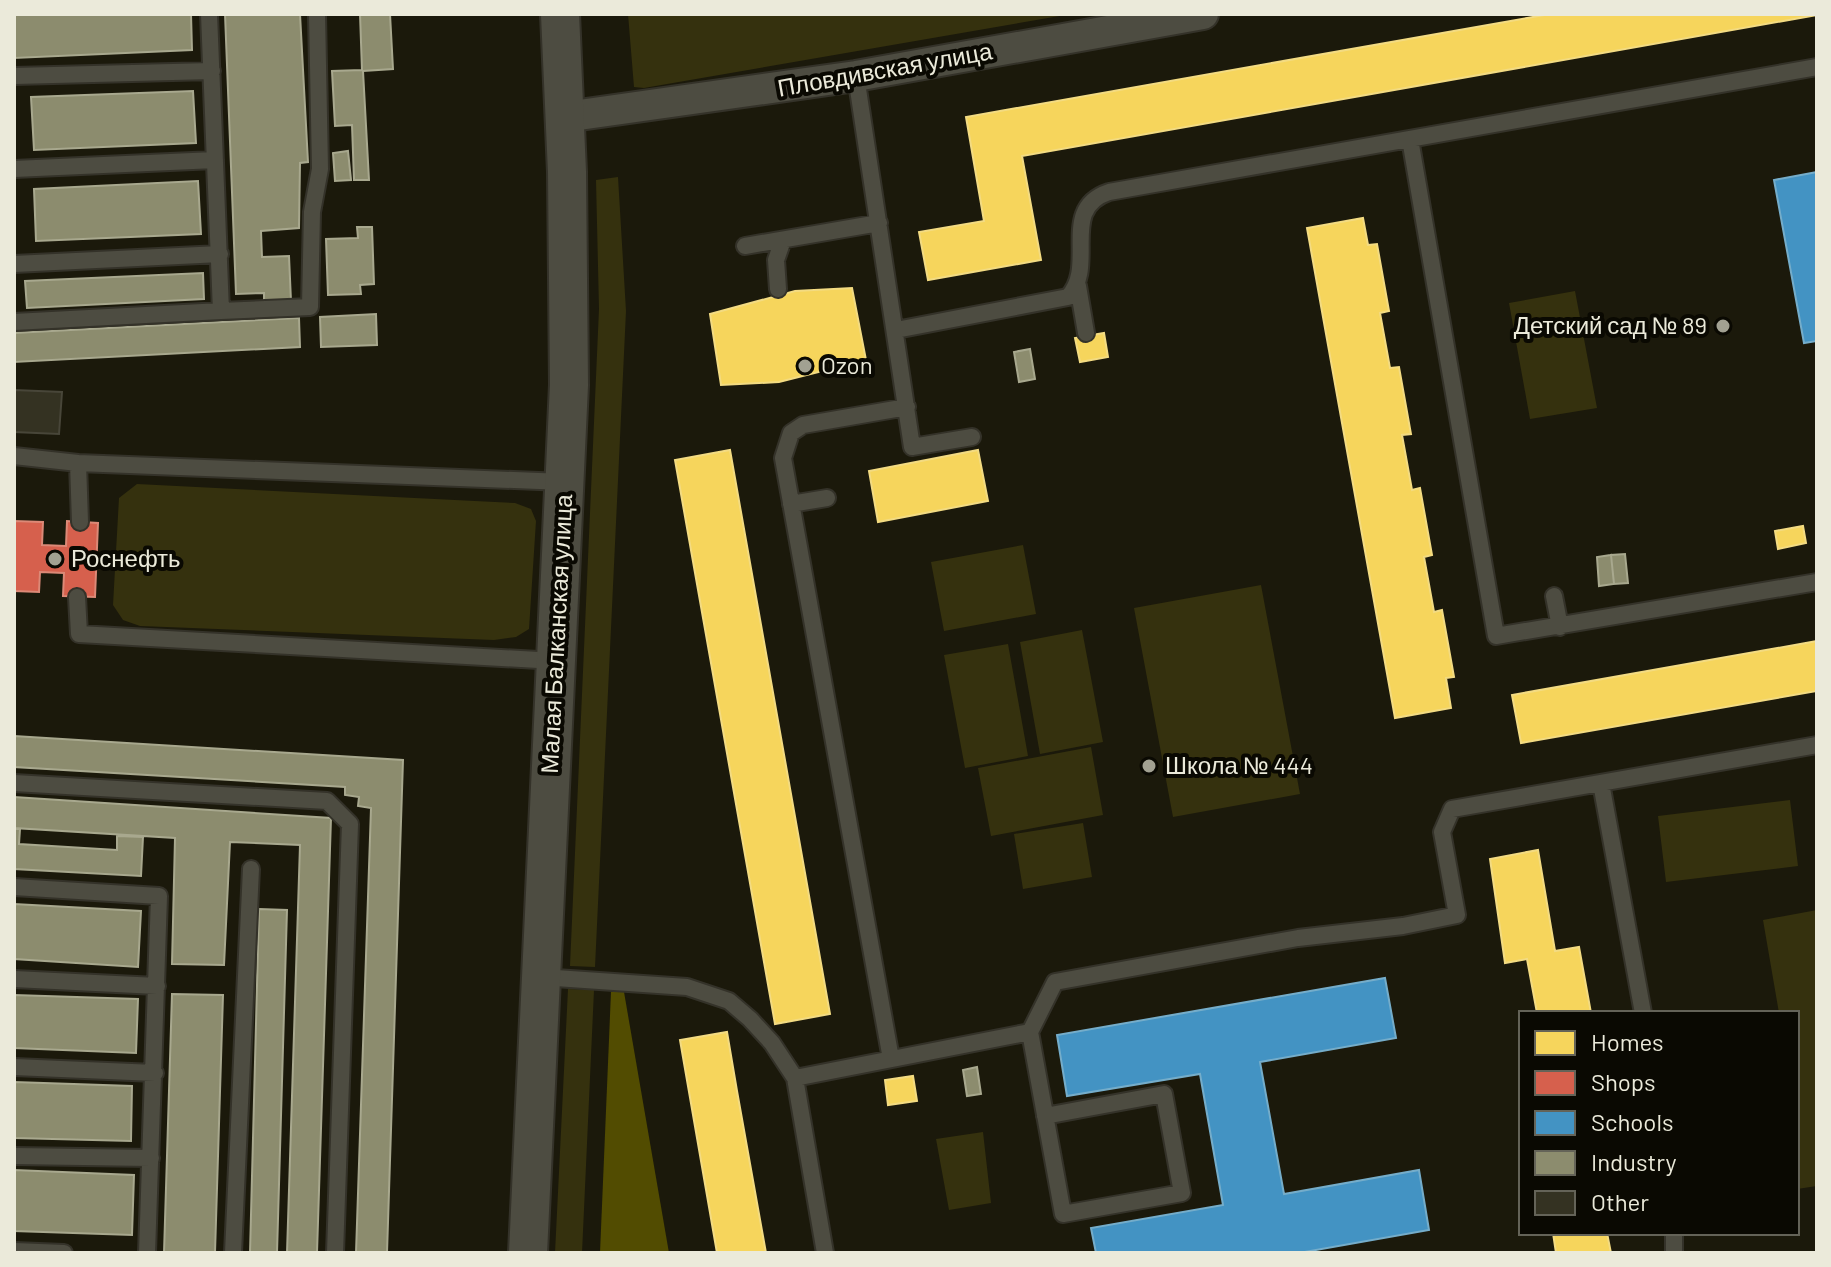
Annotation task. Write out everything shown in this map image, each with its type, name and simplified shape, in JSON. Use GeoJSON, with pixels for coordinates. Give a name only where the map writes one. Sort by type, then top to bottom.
{"type":"FeatureCollection","features":[{"type":"Feature","properties":{"kind":"street","name":"Малая Балканская улица"},"geometry":{"type":"LineString","coordinates":[[528,1253],[564,482],[569,295],[560,14]]}},
{"type":"Feature","properties":{"kind":"street","name":"Пловдивская улица"},"geometry":{"type":"LineString","coordinates":[[565,117],[856,76],[1203,14]]}},
{"type":"Feature","properties":{"kind":"lane"},"geometry":{"type":"LineString","coordinates":[[209,14],[221,311]]}},
{"type":"Feature","properties":{"kind":"lane"},"geometry":{"type":"LineString","coordinates":[[14,322],[310,307],[312,212],[320,169],[317,14]]}},
{"type":"Feature","properties":{"kind":"lane"},"geometry":{"type":"LineString","coordinates":[[1086,333],[1078,286],[1083,263],[1080,222],[1090,202],[1097,196],[1817,67]]}},
{"type":"Feature","properties":{"kind":"lane"},"geometry":{"type":"LineString","coordinates":[[14,76],[212,71]]}},
{"type":"Feature","properties":{"kind":"lane"},"geometry":{"type":"LineString","coordinates":[[856,76],[912,447],[972,437]]}},
{"type":"Feature","properties":{"kind":"lane"},"geometry":{"type":"LineString","coordinates":[[1410,139],[1496,636],[1817,582]]}},
{"type":"Feature","properties":{"kind":"lane"},"geometry":{"type":"LineString","coordinates":[[14,169],[215,160]]}},
{"type":"Feature","properties":{"kind":"lane"},"geometry":{"type":"LineString","coordinates":[[745,246],[879,223]]}},
{"type":"Feature","properties":{"kind":"lane"},"geometry":{"type":"LineString","coordinates":[[778,289],[776,260],[783,240]]}},
{"type":"Feature","properties":{"kind":"lane"},"geometry":{"type":"LineString","coordinates":[[14,264],[220,254]]}},
{"type":"Feature","properties":{"kind":"lane"},"geometry":{"type":"LineString","coordinates":[[896,330],[1057,302],[1078,286]]}},
{"type":"Feature","properties":{"kind":"lane"},"geometry":{"type":"LineString","coordinates":[[891,1059],[783,458],[791,433],[803,425],[907,407]]}},
{"type":"Feature","properties":{"kind":"lane"},"geometry":{"type":"LineString","coordinates":[[14,456],[78,463],[564,482]]}},
{"type":"Feature","properties":{"kind":"lane"},"geometry":{"type":"LineString","coordinates":[[78,463],[80,522]]}},
{"type":"Feature","properties":{"kind":"lane"},"geometry":{"type":"LineString","coordinates":[[791,504],[827,498]]}},
{"type":"Feature","properties":{"kind":"lane"},"geometry":{"type":"LineString","coordinates":[[1554,596],[1560,627]]}},
{"type":"Feature","properties":{"kind":"lane"},"geometry":{"type":"LineString","coordinates":[[77,597],[79,634],[556,661]]}},
{"type":"Feature","properties":{"kind":"lane"},"geometry":{"type":"LineString","coordinates":[[1045,1116],[1164,1094],[1182,1193],[1063,1214],[1045,1116],[1030,1032],[1055,982],[1298,938],[1403,926],[1457,915],[1442,832],[1452,809],[1817,745]]}},
{"type":"Feature","properties":{"kind":"lane"},"geometry":{"type":"LineString","coordinates":[[14,783],[327,801],[350,824],[335,1253]]}},
{"type":"Feature","properties":{"kind":"lane"},"geometry":{"type":"LineString","coordinates":[[1601,783],[1643,1011]]}},
{"type":"Feature","properties":{"kind":"lane"},"geometry":{"type":"LineString","coordinates":[[233,1253],[251,869]]}},
{"type":"Feature","properties":{"kind":"lane"},"geometry":{"type":"LineString","coordinates":[[14,887],[159,896],[147,1253]]}},
{"type":"Feature","properties":{"kind":"lane"},"geometry":{"type":"LineString","coordinates":[[541,977],[687,987],[729,1001],[750,1019],[772,1043],[795,1078],[825,1253]]}},
{"type":"Feature","properties":{"kind":"lane"},"geometry":{"type":"LineString","coordinates":[[14,979],[157,986]]}},
{"type":"Feature","properties":{"kind":"lane"},"geometry":{"type":"LineString","coordinates":[[795,1078],[1030,1032]]}},
{"type":"Feature","properties":{"kind":"lane"},"geometry":{"type":"LineString","coordinates":[[14,1067],[155,1073]]}},
{"type":"Feature","properties":{"kind":"lane"},"geometry":{"type":"LineString","coordinates":[[14,1156],[151,1158]]}},
{"type":"Feature","properties":{"kind":"lane"},"geometry":{"type":"LineString","coordinates":[[14,1251],[64,1253]]}},
{"type":"Feature","properties":{"kind":"shaded area"},"geometry":{"type":"Polygon","coordinates":[[[628,14],[1071,14],[644,88],[634,87],[628,14]]]}},
{"type":"Feature","properties":{"kind":"shaded area"},"geometry":{"type":"Polygon","coordinates":[[[618,177],[626,311],[595,967],[570,966],[599,309],[596,180],[618,177]]]}},
{"type":"Feature","properties":{"kind":"shaded area"},"geometry":{"type":"Polygon","coordinates":[[[1575,291],[1597,408],[1530,419],[1509,303],[1575,291]]]}},
{"type":"Feature","properties":{"kind":"shaded area"},"geometry":{"type":"Polygon","coordinates":[[[137,484],[515,503],[531,509],[536,521],[529,629],[516,637],[494,640],[140,626],[123,620],[113,605],[119,498],[137,484]]]}},
{"type":"Feature","properties":{"kind":"shaded area"},"geometry":{"type":"Polygon","coordinates":[[[1023,545],[1036,614],[944,631],[931,562],[1023,545]]]}},
{"type":"Feature","properties":{"kind":"shaded area"},"geometry":{"type":"Polygon","coordinates":[[[1261,585],[1300,794],[1173,817],[1134,608],[1261,585]]]}},
{"type":"Feature","properties":{"kind":"shaded area"},"geometry":{"type":"Polygon","coordinates":[[[1082,630],[1103,742],[1040,754],[1020,642],[1082,630]]]}},
{"type":"Feature","properties":{"kind":"shaded area"},"geometry":{"type":"Polygon","coordinates":[[[1008,644],[1028,756],[965,768],[944,655],[1008,644]]]}},
{"type":"Feature","properties":{"kind":"shaded area"},"geometry":{"type":"Polygon","coordinates":[[[1091,747],[1103,815],[991,836],[978,768],[1091,747]]]}},
{"type":"Feature","properties":{"kind":"shaded area"},"geometry":{"type":"Polygon","coordinates":[[[1790,800],[1798,866],[1666,882],[1658,816],[1790,800]]]}},
{"type":"Feature","properties":{"kind":"shaded area"},"geometry":{"type":"Polygon","coordinates":[[[1083,823],[1092,877],[1023,889],[1014,834],[1083,823]]]}},
{"type":"Feature","properties":{"kind":"shaded area"},"geometry":{"type":"Polygon","coordinates":[[[1817,910],[1817,1186],[1799,1189],[1799,1011],[1779,1011],[1763,920],[1817,910]]]}},
{"type":"Feature","properties":{"kind":"shaded area"},"geometry":{"type":"Polygon","coordinates":[[[568,989],[594,990],[582,1253],[555,1253],[568,989]]]}},
{"type":"Feature","properties":{"kind":"shaded area"},"geometry":{"type":"Polygon","coordinates":[[[611,992],[624,992],[669,1253],[600,1253],[611,992]]]}},
{"type":"Feature","properties":{"kind":"shaded area"},"geometry":{"type":"Polygon","coordinates":[[[983,1132],[991,1203],[949,1210],[936,1139],[983,1132]]]}},
{"type":"Feature","properties":{"kind":"building: Homes"},"geometry":{"type":"Polygon","coordinates":[[[1550,14],[1817,15],[1022,156],[1041,260],[928,280],[919,232],[984,221],[966,117],[1550,14]]]}},
{"type":"Feature","properties":{"kind":"building: Homes"},"geometry":{"type":"Polygon","coordinates":[[[1363,218],[1368,245],[1377,244],[1389,311],[1380,313],[1390,368],[1399,367],[1411,434],[1402,435],[1412,490],[1420,488],[1432,555],[1424,557],[1434,612],[1442,610],[1454,677],[1446,678],[1451,708],[1395,718],[1307,228],[1363,218]]]}},
{"type":"Feature","properties":{"kind":"building: Homes"},"geometry":{"type":"Polygon","coordinates":[[[852,288],[866,360],[779,382],[721,385],[710,314],[795,291],[852,288]]]}},
{"type":"Feature","properties":{"kind":"building: Homes"},"geometry":{"type":"Polygon","coordinates":[[[1104,333],[1108,357],[1080,362],[1075,338],[1104,333]]]}},
{"type":"Feature","properties":{"kind":"building: Homes"},"geometry":{"type":"Polygon","coordinates":[[[730,450],[830,1014],[775,1024],[675,460],[730,450]]]}},
{"type":"Feature","properties":{"kind":"building: Homes"},"geometry":{"type":"Polygon","coordinates":[[[978,450],[988,501],[878,522],[869,471],[978,450]]]}},
{"type":"Feature","properties":{"kind":"building: Homes"},"geometry":{"type":"Polygon","coordinates":[[[1803,526],[1806,543],[1778,549],[1775,531],[1803,526]]]}},
{"type":"Feature","properties":{"kind":"building: Homes"},"geometry":{"type":"Polygon","coordinates":[[[1817,641],[1817,691],[1521,743],[1512,695],[1817,641]]]}},
{"type":"Feature","properties":{"kind":"building: Homes"},"geometry":{"type":"Polygon","coordinates":[[[1538,850],[1555,951],[1579,947],[1591,1011],[1537,1011],[1527,959],[1505,963],[1490,859],[1538,850]]]}},
{"type":"Feature","properties":{"kind":"building: Homes"},"geometry":{"type":"Polygon","coordinates":[[[727,1032],[766,1253],[717,1253],[680,1040],[727,1032]]]}},
{"type":"Feature","properties":{"kind":"building: Homes"},"geometry":{"type":"Polygon","coordinates":[[[913,1076],[917,1101],[888,1105],[885,1080],[913,1076]]]}},
{"type":"Feature","properties":{"kind":"building: Homes"},"geometry":{"type":"Polygon","coordinates":[[[1553,1235],[1607,1235],[1611,1253],[1556,1253],[1553,1235]]]}},
{"type":"Feature","properties":{"kind":"building: Shops","name":"Роснефть"},"geometry":{"type":"Polygon","coordinates":[[[14,521],[43,522],[42,545],[66,546],[67,521],[98,523],[95,597],[63,596],[64,573],[40,572],[39,592],[14,591],[14,521]]]}},
{"type":"Feature","properties":{"kind":"building: Schools"},"geometry":{"type":"Polygon","coordinates":[[[1817,172],[1817,341],[1804,343],[1774,180],[1817,172]]]}},
{"type":"Feature","properties":{"kind":"building: Schools"},"geometry":{"type":"Polygon","coordinates":[[[1385,978],[1396,1038],[1260,1062],[1284,1194],[1419,1170],[1429,1230],[1299,1253],[1096,1253],[1091,1228],[1223,1205],[1200,1074],[1067,1096],[1057,1035],[1385,978]]]}},
{"type":"Feature","properties":{"kind":"building: Industry"},"geometry":{"type":"Polygon","coordinates":[[[14,14],[191,14],[192,50],[14,58],[14,14]]]}},
{"type":"Feature","properties":{"kind":"building: Industry"},"geometry":{"type":"Polygon","coordinates":[[[225,14],[300,14],[308,162],[300,163],[299,228],[261,231],[262,257],[289,256],[291,301],[264,303],[264,293],[236,294],[225,14]]]}},
{"type":"Feature","properties":{"kind":"building: Industry"},"geometry":{"type":"Polygon","coordinates":[[[360,14],[390,14],[393,69],[363,71],[369,180],[354,180],[352,125],[335,126],[332,71],[362,70],[360,14]]]}},
{"type":"Feature","properties":{"kind":"building: Industry"},"geometry":{"type":"Polygon","coordinates":[[[193,91],[196,143],[34,150],[31,97],[193,91]]]}},
{"type":"Feature","properties":{"kind":"building: Industry"},"geometry":{"type":"Polygon","coordinates":[[[348,151],[351,180],[335,181],[333,153],[348,151]]]}},
{"type":"Feature","properties":{"kind":"building: Industry"},"geometry":{"type":"Polygon","coordinates":[[[198,181],[201,234],[36,241],[34,189],[198,181]]]}},
{"type":"Feature","properties":{"kind":"building: Industry"},"geometry":{"type":"Polygon","coordinates":[[[357,227],[372,227],[374,284],[360,285],[361,294],[328,295],[326,239],[358,238],[357,227]]]}},
{"type":"Feature","properties":{"kind":"building: Industry"},"geometry":{"type":"Polygon","coordinates":[[[203,273],[204,299],[27,308],[25,281],[203,273]]]}},
{"type":"Feature","properties":{"kind":"building: Industry"},"geometry":{"type":"Polygon","coordinates":[[[376,314],[377,345],[321,347],[320,317],[376,314]]]}},
{"type":"Feature","properties":{"kind":"building: Industry"},"geometry":{"type":"Polygon","coordinates":[[[299,318],[300,347],[14,362],[14,333],[299,318]]]}},
{"type":"Feature","properties":{"kind":"building: Industry"},"geometry":{"type":"Polygon","coordinates":[[[1030,349],[1035,379],[1019,382],[1014,352],[1030,349]]]}},
{"type":"Feature","properties":{"kind":"building: Industry"},"geometry":{"type":"Polygon","coordinates":[[[1625,554],[1628,583],[1614,584],[1611,555],[1625,554]]]}},
{"type":"Feature","properties":{"kind":"building: Industry"},"geometry":{"type":"Polygon","coordinates":[[[1611,555],[1614,584],[1599,586],[1597,557],[1611,555]]]}},
{"type":"Feature","properties":{"kind":"building: Industry"},"geometry":{"type":"Polygon","coordinates":[[[14,736],[403,760],[387,1253],[356,1253],[371,808],[358,806],[359,797],[345,795],[345,787],[14,767],[14,736]]]}},
{"type":"Feature","properties":{"kind":"building: Industry"},"geometry":{"type":"Polygon","coordinates":[[[14,797],[331,818],[317,1253],[287,1253],[300,845],[230,842],[224,965],[172,964],[175,838],[14,828],[14,797]]]}},
{"type":"Feature","properties":{"kind":"building: Industry"},"geometry":{"type":"Polygon","coordinates":[[[14,829],[20,829],[19,844],[117,850],[117,836],[143,837],[141,876],[14,869],[14,829]]]}},
{"type":"Feature","properties":{"kind":"building: Industry"},"geometry":{"type":"Polygon","coordinates":[[[14,904],[141,911],[138,967],[14,959],[14,904]]]}},
{"type":"Feature","properties":{"kind":"building: Industry"},"geometry":{"type":"Polygon","coordinates":[[[259,909],[287,910],[277,1253],[250,1253],[259,909]]]}},
{"type":"Feature","properties":{"kind":"building: Industry"},"geometry":{"type":"Polygon","coordinates":[[[172,994],[223,995],[215,1253],[164,1253],[172,994]]]}},
{"type":"Feature","properties":{"kind":"building: Industry"},"geometry":{"type":"Polygon","coordinates":[[[14,995],[138,999],[136,1053],[14,1048],[14,995]]]}},
{"type":"Feature","properties":{"kind":"building: Industry"},"geometry":{"type":"Polygon","coordinates":[[[977,1067],[981,1094],[967,1096],[963,1070],[977,1067]]]}},
{"type":"Feature","properties":{"kind":"building: Industry"},"geometry":{"type":"Polygon","coordinates":[[[14,1082],[132,1086],[131,1141],[14,1138],[14,1082]]]}},
{"type":"Feature","properties":{"kind":"building: Industry"},"geometry":{"type":"Polygon","coordinates":[[[14,1170],[134,1175],[132,1235],[14,1231],[14,1170]]]}},
{"type":"Feature","properties":{"kind":"building: Other"},"geometry":{"type":"Polygon","coordinates":[[[14,390],[62,392],[59,434],[14,432],[14,390]]]}},
{"type":"Feature","properties":{"kind":"place","name":"Детский сад № 89"},"geometry":{"type":"Point","coordinates":[1723,326]}},
{"type":"Feature","properties":{"kind":"place","name":"Ozon"},"geometry":{"type":"Point","coordinates":[805,366]}},
{"type":"Feature","properties":{"kind":"place","name":"Роснефть"},"geometry":{"type":"Point","coordinates":[55,559]}},
{"type":"Feature","properties":{"kind":"place","name":"Школа № 444"},"geometry":{"type":"Point","coordinates":[1149,766]}}]}
